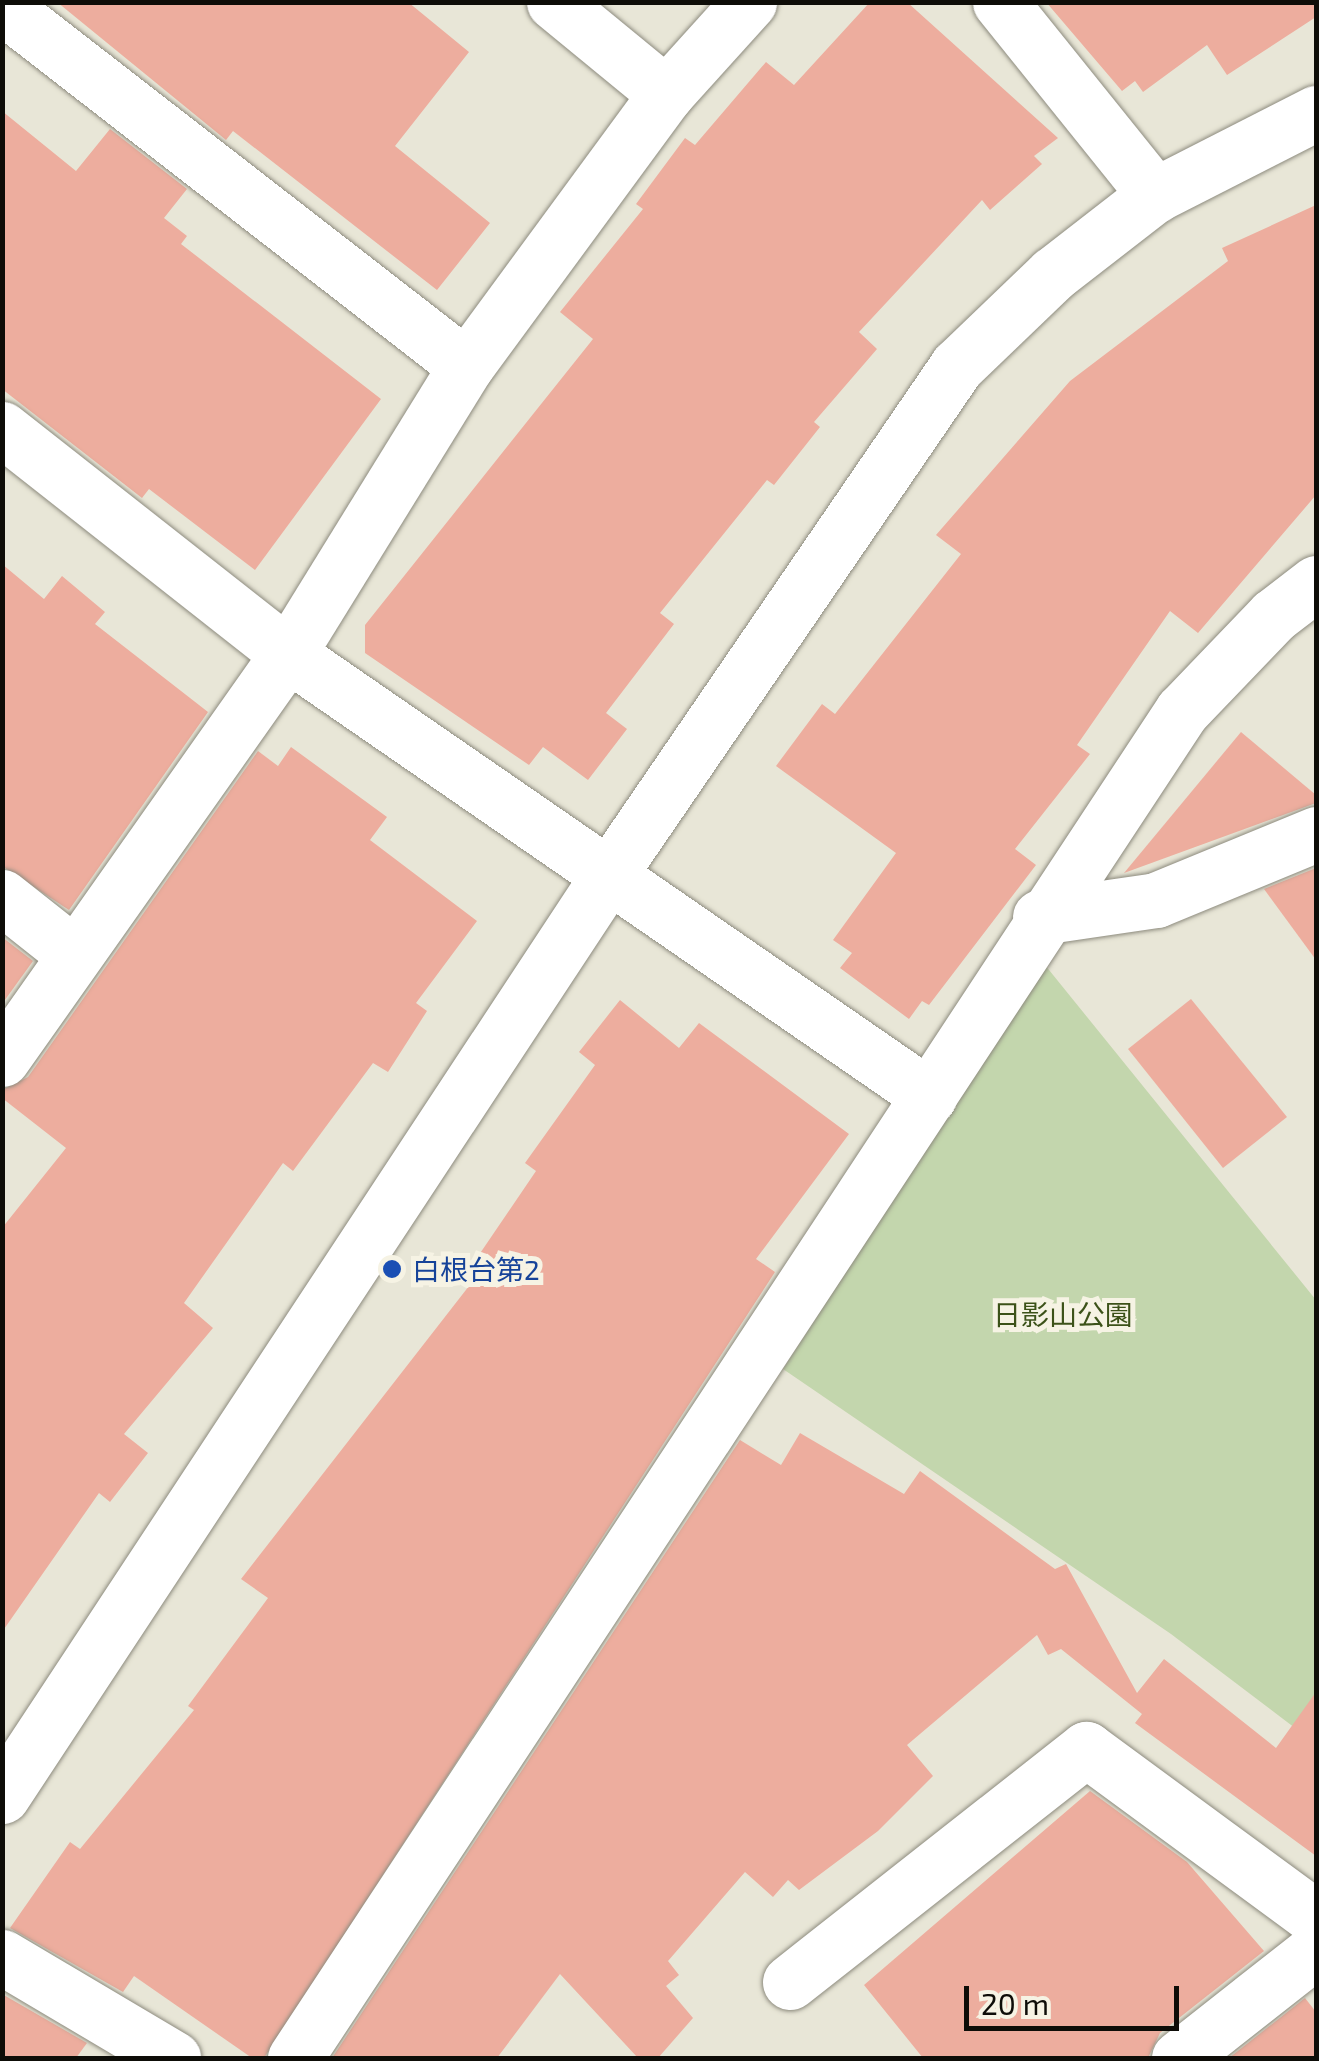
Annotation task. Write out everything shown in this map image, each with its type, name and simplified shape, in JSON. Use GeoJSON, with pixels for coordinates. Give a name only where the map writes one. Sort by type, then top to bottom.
{"type":"FeatureCollection","features":[{"type":"Feature","properties":{"kind":"street"},"geometry":{"type":"LineString","coordinates":[[554,2],[666,94]]}},
{"type":"Feature","properties":{"kind":"street"},"geometry":{"type":"LineString","coordinates":[[2,1058],[288,654],[466,366],[666,94],[749,2]]}},
{"type":"Feature","properties":{"kind":"street"},"geometry":{"type":"LineString","coordinates":[[1000,2],[1155,195]]}},
{"type":"Feature","properties":{"kind":"street"},"geometry":{"type":"LineString","coordinates":[[2,6],[466,366]]}},
{"type":"Feature","properties":{"kind":"street"},"geometry":{"type":"LineString","coordinates":[[2,1796],[608,876],[957,366],[1052,274],[1155,195],[1316,113]]}},
{"type":"Feature","properties":{"kind":"street"},"geometry":{"type":"LineString","coordinates":[[2,430],[288,654],[929,1096]]}},
{"type":"Feature","properties":{"kind":"street"},"geometry":{"type":"LineString","coordinates":[[295,2058],[929,1096],[1040,917],[1182,710],[1273,616],[1316,583]]}},
{"type":"Feature","properties":{"kind":"street"},"geometry":{"type":"LineString","coordinates":[[1040,917],[1156,900],[1316,834]]}},
{"type":"Feature","properties":{"kind":"street"},"geometry":{"type":"LineString","coordinates":[[2,897],[74,954]]}},
{"type":"Feature","properties":{"kind":"street"},"geometry":{"type":"LineString","coordinates":[[790,1982],[1086,1749],[1316,1918]]}},
{"type":"Feature","properties":{"kind":"street"},"geometry":{"type":"LineString","coordinates":[[1179,2058],[1316,1950]]}},
{"type":"Feature","properties":{"kind":"street"},"geometry":{"type":"LineString","coordinates":[[2,1957],[172,2058]]}},
{"type":"Feature","properties":{"kind":"green space","name":"日影山公園"},"geometry":{"type":"Polygon","coordinates":[[[1045,965],[1316,1300],[1316,1744],[1171,1634],[783,1369],[1045,965]]]}},
{"type":"Feature","properties":{"kind":"building"},"geometry":{"type":"Polygon","coordinates":[[[57,2],[408,2],[469,52],[395,146],[490,223],[437,290],[233,131],[226,140],[57,2]]]}},
{"type":"Feature","properties":{"kind":"building"},"geometry":{"type":"Polygon","coordinates":[[[870,2],[907,2],[1058,138],[1034,156],[1042,164],[990,210],[982,200],[859,332],[877,349],[814,422],[820,427],[774,485],[767,480],[660,613],[674,624],[606,713],[627,729],[588,780],[543,747],[529,765],[365,653],[365,625],[593,339],[560,312],[643,209],[636,204],[685,138],[695,145],[766,62],[794,85],[870,2]]]}},
{"type":"Feature","properties":{"kind":"building"},"geometry":{"type":"Polygon","coordinates":[[[1046,2],[1316,2],[1316,17],[1227,75],[1207,45],[1143,92],[1135,81],[1122,91],[1046,2]]]}},
{"type":"Feature","properties":{"kind":"building"},"geometry":{"type":"Polygon","coordinates":[[[2,111],[76,171],[110,129],[187,189],[164,218],[187,236],[181,244],[381,399],[255,570],[149,489],[142,498],[2,389],[2,111]]]}},
{"type":"Feature","properties":{"kind":"building"},"geometry":{"type":"Polygon","coordinates":[[[1316,205],[1316,495],[1198,633],[1170,611],[1077,745],[1090,754],[1015,849],[1036,865],[929,1005],[922,1001],[909,1019],[840,968],[852,953],[833,940],[896,853],[776,766],[822,704],[835,714],[961,554],[936,535],[1070,381],[1228,261],[1222,248],[1316,205]]]}},
{"type":"Feature","properties":{"kind":"building"},"geometry":{"type":"Polygon","coordinates":[[[2,564],[44,599],[62,576],[105,612],[95,624],[208,712],[69,910],[2,866],[2,564]]]}},
{"type":"Feature","properties":{"kind":"building"},"geometry":{"type":"Polygon","coordinates":[[[1241,732],[1316,795],[1316,803],[1124,873],[1241,732]]]}},
{"type":"Feature","properties":{"kind":"building"},"geometry":{"type":"Polygon","coordinates":[[[291,747],[387,817],[370,840],[477,921],[416,1003],[427,1011],[388,1072],[373,1063],[293,1171],[283,1163],[184,1303],[213,1328],[124,1434],[148,1453],[110,1502],[99,1493],[2,1632],[2,1228],[66,1148],[2,1098],[2,1090],[28,1077],[258,751],[278,766],[291,747]]]}},
{"type":"Feature","properties":{"kind":"building"},"geometry":{"type":"Polygon","coordinates":[[[1316,868],[1316,960],[1264,889],[1316,868]]]}},
{"type":"Feature","properties":{"kind":"building"},"geometry":{"type":"Polygon","coordinates":[[[2,937],[33,961],[2,1004],[2,937]]]}},
{"type":"Feature","properties":{"kind":"building"},"geometry":{"type":"Polygon","coordinates":[[[1191,999],[1287,1117],[1223,1168],[1128,1049],[1191,999]]]}},
{"type":"Feature","properties":{"kind":"building"},"geometry":{"type":"Polygon","coordinates":[[[620,1000],[679,1048],[699,1023],[849,1134],[756,1259],[775,1272],[264,2058],[252,2058],[134,1976],[123,1992],[10,1928],[70,1842],[80,1849],[194,1710],[188,1706],[268,1598],[241,1579],[476,1277],[468,1271],[536,1171],[525,1163],[595,1065],[579,1052],[620,1000]]]}},
{"type":"Feature","properties":{"kind":"building"},"geometry":{"type":"Polygon","coordinates":[[[800,1433],[904,1494],[920,1471],[1055,1569],[1066,1564],[1137,1693],[1164,1659],[1276,1748],[1316,1692],[1316,1856],[1135,1723],[1142,1714],[1061,1649],[1048,1655],[1037,1635],[907,1745],[933,1776],[878,1831],[799,1890],[788,1880],[773,1897],[745,1872],[668,1961],[679,1975],[666,1986],[693,2018],[658,2058],[638,2058],[560,1974],[497,2058],[332,2058],[740,1440],[781,1465],[800,1433]]]}},
{"type":"Feature","properties":{"kind":"building"},"geometry":{"type":"Polygon","coordinates":[[[1090,1791],[1187,1862],[1264,1951],[1160,2033],[1148,2058],[923,2058],[864,1985],[1090,1791]]]}},
{"type":"Feature","properties":{"kind":"building"},"geometry":{"type":"Polygon","coordinates":[[[2,1994],[87,2043],[76,2058],[2,2058],[2,1994]]]}},
{"type":"Feature","properties":{"kind":"building"},"geometry":{"type":"Polygon","coordinates":[[[1305,1998],[1316,2012],[1316,2058],[1229,2058],[1305,1998]]]}},
{"type":"Feature","properties":{"kind":"place","name":"白根台第2"},"geometry":{"type":"Point","coordinates":[392,1269]}}]}
